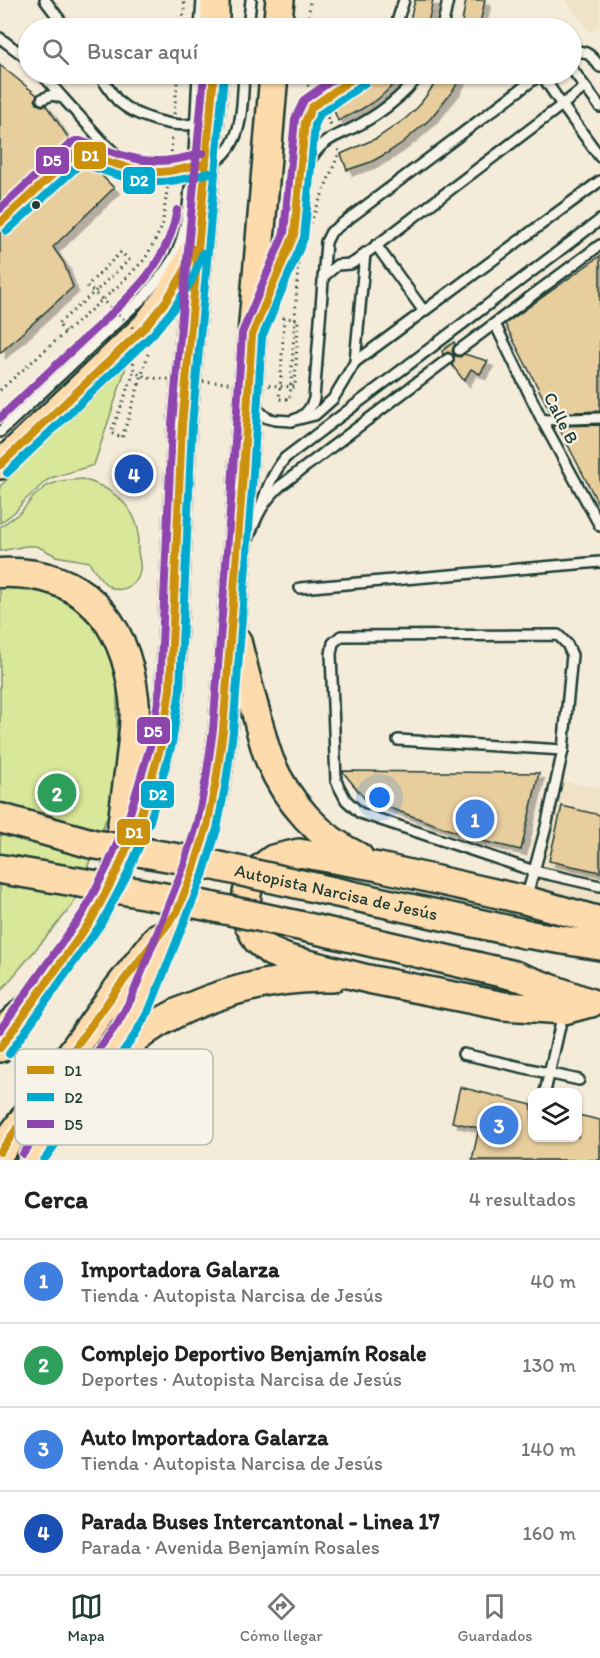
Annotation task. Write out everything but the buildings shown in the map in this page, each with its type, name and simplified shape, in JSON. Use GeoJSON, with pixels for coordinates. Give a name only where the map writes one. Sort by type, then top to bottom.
{"type":"FeatureCollection","features":[{"type":"Feature","properties":{"kind":"highway"},"geometry":{"type":"LineString","coordinates":[[0,573],[20,572],[41,575],[78,591],[105,616],[125,652],[134,699],[135,725],[117,871]]}},
{"type":"Feature","properties":{"kind":"highway"},"geometry":{"type":"LineString","coordinates":[[0,818],[93,844]]}},
{"type":"Feature","properties":{"kind":"highway","name":"Autopista Narcisa de Jesús"},"geometry":{"type":"LineString","coordinates":[[0,836],[93,844],[195,861],[526,934]]}},
{"type":"Feature","properties":{"kind":"highway"},"geometry":{"type":"LineString","coordinates":[[0,869],[148,894],[262,917],[517,976]]}},
{"type":"Feature","properties":{"kind":"highway"},"geometry":{"type":"LineString","coordinates":[[0,886],[77,882]]}},
{"type":"Feature","properties":{"kind":"highway"},"geometry":{"type":"LineString","coordinates":[[0,1034],[28,1008]]}},
{"type":"Feature","properties":{"kind":"main road"},"geometry":{"type":"LineString","coordinates":[[278,18],[280,0]]}},
{"type":"Feature","properties":{"kind":"main road"},"geometry":{"type":"LineString","coordinates":[[0,1048],[92,919],[117,871],[140,818],[162,742],[170,689],[182,425],[199,234],[202,119],[211,84]]}},
{"type":"Feature","properties":{"kind":"main road"},"geometry":{"type":"LineString","coordinates":[[112,1049],[126,1030],[141,1002],[193,871],[207,826],[216,781],[223,731],[232,622],[248,381],[273,84]]}},
{"type":"Feature","properties":{"kind":"main road"},"geometry":{"type":"LineString","coordinates":[[0,465],[145,327],[166,301],[183,274],[199,234]]}},
{"type":"Feature","properties":{"kind":"main road"},"geometry":{"type":"LineString","coordinates":[[232,622],[262,738],[270,762],[283,786],[320,832],[341,848],[380,867]]}},
{"type":"Feature","properties":{"kind":"main road"},"geometry":{"type":"LineString","coordinates":[[597,1004],[564,1010],[504,1006],[368,979],[288,959],[271,952],[257,940],[249,923],[246,908],[251,880],[261,868],[273,859],[299,853],[380,867],[525,900],[600,921]]}},
{"type":"Feature","properties":{"kind":"main road"},"geometry":{"type":"LineString","coordinates":[[75,1049],[177,912]]}},
{"type":"Feature","properties":{"kind":"main road","name":"Autopista Narcisa de Jesús"},"geometry":{"type":"LineString","coordinates":[[526,934],[600,946]]}},
{"type":"Feature","properties":{"kind":"main road"},"geometry":{"type":"LineString","coordinates":[[517,976],[597,1004]]}},
{"type":"Feature","properties":{"kind":"main road"},"geometry":{"type":"LineString","coordinates":[[123,1049],[180,1010],[219,996],[270,983],[320,977],[368,979]]}},
{"type":"Feature","properties":{"kind":"main road"},"geometry":{"type":"LineString","coordinates":[[0,1152],[15,1131]]}},
{"type":"Feature","properties":{"kind":"main road"},"geometry":{"type":"LineString","coordinates":[[31,1160],[42,1145]]}},
{"type":"Feature","properties":{"kind":"lane"},"geometry":{"type":"LineString","coordinates":[[45,0],[58,18]]}},
{"type":"Feature","properties":{"kind":"lane"},"geometry":{"type":"LineString","coordinates":[[201,18],[202,0]]}},
{"type":"Feature","properties":{"kind":"lane"},"geometry":{"type":"LineString","coordinates":[[249,18],[251,0]]}},
{"type":"Feature","properties":{"kind":"lane"},"geometry":{"type":"LineString","coordinates":[[398,18],[404,0]]}},
{"type":"Feature","properties":{"kind":"lane"},"geometry":{"type":"LineString","coordinates":[[444,18],[448,0]]}},
{"type":"Feature","properties":{"kind":"lane"},"geometry":{"type":"LineString","coordinates":[[0,38],[18,52]]}},
{"type":"Feature","properties":{"kind":"lane"},"geometry":{"type":"LineString","coordinates":[[582,51],[588,53],[600,67]]}},
{"type":"Feature","properties":{"kind":"lane"},"geometry":{"type":"LineString","coordinates":[[582,83],[600,107]]}},
{"type":"Feature","properties":{"kind":"lane"},"geometry":{"type":"LineString","coordinates":[[51,84],[103,142],[120,158],[141,171]]}},
{"type":"Feature","properties":{"kind":"lane"},"geometry":{"type":"LineString","coordinates":[[106,84],[118,100],[134,112],[173,124],[202,119],[199,84]]}},
{"type":"Feature","properties":{"kind":"lane"},"geometry":{"type":"LineString","coordinates":[[78,151],[141,171],[170,171],[220,158],[226,154],[233,142],[240,120],[243,84]]}},
{"type":"Feature","properties":{"kind":"lane"},"geometry":{"type":"LineString","coordinates":[[252,335],[288,254],[294,235],[307,114],[312,107],[346,84]]}},
{"type":"Feature","properties":{"kind":"lane"},"geometry":{"type":"LineString","coordinates":[[298,185],[319,147],[334,136],[367,120],[389,105],[412,84]]}},
{"type":"Feature","properties":{"kind":"lane"},"geometry":{"type":"LineString","coordinates":[[291,421],[309,411],[314,399],[326,242],[331,232],[528,84]]}},
{"type":"Feature","properties":{"kind":"lane"},"geometry":{"type":"LineString","coordinates":[[548,84],[600,157]]}},
{"type":"Feature","properties":{"kind":"lane"},"geometry":{"type":"LineString","coordinates":[[323,277],[337,265],[351,264],[365,254],[585,87]]}},
{"type":"Feature","properties":{"kind":"lane"},"geometry":{"type":"LineString","coordinates":[[42,99],[52,95],[63,98]]}},
{"type":"Feature","properties":{"kind":"lane"},"geometry":{"type":"LineString","coordinates":[[0,432],[145,296],[161,276],[178,250],[200,164]]}},
{"type":"Feature","properties":{"kind":"lane"},"geometry":{"type":"LineString","coordinates":[[248,381],[254,403],[267,417],[291,421],[307,418],[322,410],[333,399],[356,362],[423,310],[600,181]]}},
{"type":"Feature","properties":{"kind":"lane"},"geometry":{"type":"LineString","coordinates":[[235,582],[242,555],[268,485],[274,471],[285,458],[600,220]]}},
{"type":"Feature","properties":{"kind":"lane"},"geometry":{"type":"LineString","coordinates":[[376,245],[423,310]]}},
{"type":"Feature","properties":{"kind":"lane"},"geometry":{"type":"LineString","coordinates":[[459,350],[600,245]]}},
{"type":"Feature","properties":{"kind":"lane"},"geometry":{"type":"LineString","coordinates":[[356,362],[365,254]]}},
{"type":"Feature","properties":{"kind":"lane","name":"Calle B"},"geometry":{"type":"LineString","coordinates":[[495,324],[542,420],[600,526]]}},
{"type":"Feature","properties":{"kind":"lane"},"geometry":{"type":"LineString","coordinates":[[259,512],[268,497],[280,486],[448,359]]}},
{"type":"Feature","properties":{"kind":"lane"},"geometry":{"type":"LineString","coordinates":[[542,420],[600,418]]}},
{"type":"Feature","properties":{"kind":"lane"},"geometry":{"type":"LineString","coordinates":[[300,588],[600,562]]}},
{"type":"Feature","properties":{"kind":"lane"},"geometry":{"type":"LineString","coordinates":[[525,900],[534,871],[546,827],[563,750],[572,655],[567,644],[558,635],[341,636],[333,643],[331,654],[336,781],[346,800],[360,813],[534,871],[600,886]]}},
{"type":"Feature","properties":{"kind":"lane"},"geometry":{"type":"LineString","coordinates":[[398,740],[563,750]]}},
{"type":"Feature","properties":{"kind":"lane"},"geometry":{"type":"LineString","coordinates":[[546,1088],[564,1010]]}},
{"type":"Feature","properties":{"kind":"lane"},"geometry":{"type":"LineString","coordinates":[[463,1054],[579,1080]]}},
{"type":"Feature","properties":{"kind":"path"},"geometry":{"type":"LineString","coordinates":[[183,18],[184,0]]}},
{"type":"Feature","properties":{"kind":"path"},"geometry":{"type":"LineString","coordinates":[[309,18],[310,0]]}},
{"type":"Feature","properties":{"kind":"path"},"geometry":{"type":"LineString","coordinates":[[0,390],[146,258],[162,227],[170,171],[177,84]]}},
{"type":"Feature","properties":{"kind":"path"},"geometry":{"type":"LineString","coordinates":[[307,234],[310,222]]}},
{"type":"Feature","properties":{"kind":"path"},"geometry":{"type":"LineString","coordinates":[[65,332],[58,324],[98,289],[129,260],[121,252],[87,286],[132,327],[134,372],[111,433],[122,438],[139,384]]}},
{"type":"Feature","properties":{"kind":"path"},"geometry":{"type":"LineString","coordinates":[[134,372],[149,378],[295,387],[298,319],[284,318],[281,376],[279,399],[290,399],[298,268],[301,256]]}},
{"type":"Feature","properties":{"kind":"shaded area"},"geometry":{"type":"Polygon","coordinates":[[[566,0],[600,0],[600,24],[590,32],[582,18],[580,18],[566,0]]]}},
{"type":"Feature","properties":{"kind":"shaded area"},"geometry":{"type":"Polygon","coordinates":[[[558,780],[600,788],[600,912],[528,895],[558,780]]]}},
{"type":"Feature","properties":{"kind":"green space"},"geometry":{"type":"Polygon","coordinates":[[[126,367],[94,465],[46,481],[16,511],[0,523],[0,486],[126,367]]]}},
{"type":"Feature","properties":{"kind":"green space"},"geometry":{"type":"Polygon","coordinates":[[[82,479],[117,496],[135,519],[138,529],[140,570],[137,580],[130,586],[120,589],[110,587],[89,562],[56,556],[37,546],[0,551],[0,527],[21,512],[34,496],[47,486],[60,481],[82,479]]]}},
{"type":"Feature","properties":{"kind":"green space"},"geometry":{"type":"Polygon","coordinates":[[[10,584],[46,591],[72,606],[95,628],[109,654],[117,683],[117,780],[111,807],[72,906],[0,992],[0,586],[10,584]]]}},
{"type":"Feature","properties":{"kind":"transit line","name":"D5"},"geometry":{"type":"LineString","coordinates":[[0,1030],[83,913],[107,867],[130,813],[152,740],[160,688],[172,424],[203,84]]}},
{"type":"Feature","properties":{"kind":"transit line","name":"D1"},"geometry":{"type":"LineString","coordinates":[[0,1048],[92,919],[117,871],[140,817],[162,742],[170,689],[182,425],[213,84]]}},
{"type":"Feature","properties":{"kind":"transit line","name":"D2"},"geometry":{"type":"LineString","coordinates":[[9,1054],[101,924],[127,875],[150,821],[172,744],[180,689],[192,426],[223,84]]}},
{"type":"Feature","properties":{"kind":"transit line","name":"D5"},"geometry":{"type":"LineString","coordinates":[[99,1049],[131,999],[183,868],[197,823],[213,730],[242,333],[284,233],[295,119],[304,100],[327,84]]}},
{"type":"Feature","properties":{"kind":"transit line","name":"D1"},"geometry":{"type":"LineString","coordinates":[[74,1049],[177,912],[207,826],[223,731],[252,335],[294,235],[305,122],[312,107],[345,84]]}},
{"type":"Feature","properties":{"kind":"transit line","name":"D2"},"geometry":{"type":"LineString","coordinates":[[125,1049],[150,1008],[203,875],[217,829],[233,732],[262,337],[304,238],[315,125],[320,114],[364,84]]}},
{"type":"Feature","properties":{"kind":"transit line","name":"D5"},"geometry":{"type":"LineString","coordinates":[[0,209],[75,141],[128,157],[157,161],[203,153]]}},
{"type":"Feature","properties":{"kind":"transit line","name":"D1"},"geometry":{"type":"LineString","coordinates":[[0,223],[78,151],[118,165],[160,172],[206,163]]}},
{"type":"Feature","properties":{"kind":"transit line","name":"D2"},"geometry":{"type":"LineString","coordinates":[[7,231],[81,163],[119,176],[148,182],[171,181],[209,173]]}},
{"type":"Feature","properties":{"kind":"transit line","name":"D5"},"geometry":{"type":"LineString","coordinates":[[0,418],[141,284],[164,250],[177,210]]}},
{"type":"Feature","properties":{"kind":"transit line","name":"D1"},"geometry":{"type":"LineString","coordinates":[[0,465],[145,327],[166,301],[183,274],[193,249]]}},
{"type":"Feature","properties":{"kind":"transit line","name":"D2"},"geometry":{"type":"LineString","coordinates":[[7,473],[153,334],[174,308],[192,280],[203,253]]}},
{"type":"Feature","properties":{"kind":"transit line","name":"D1"},"geometry":{"type":"LineString","coordinates":[[0,1152],[15,1131]]}},
{"type":"Feature","properties":{"kind":"transit line","name":"D5"},"geometry":{"type":"LineString","coordinates":[[23,1154],[30,1145]]}},
{"type":"Feature","properties":{"kind":"transit line","name":"D2"},"geometry":{"type":"LineString","coordinates":[[44,1160],[55,1145]]}},
{"type":"Feature","properties":{"kind":"place","name":"Parada Buses Intercantonal - Linea 17"},"geometry":{"type":"Point","coordinates":[134,474]}},
{"type":"Feature","properties":{"kind":"place","name":"Complejo Deportivo Benjamín Rosale"},"geometry":{"type":"Point","coordinates":[57,793]}},
{"type":"Feature","properties":{"kind":"place","name":"Importadora Galarza"},"geometry":{"type":"Point","coordinates":[475,819]}},
{"type":"Feature","properties":{"kind":"place","name":"Auto Importadora Galarza"},"geometry":{"type":"Point","coordinates":[499,1125]}}]}
